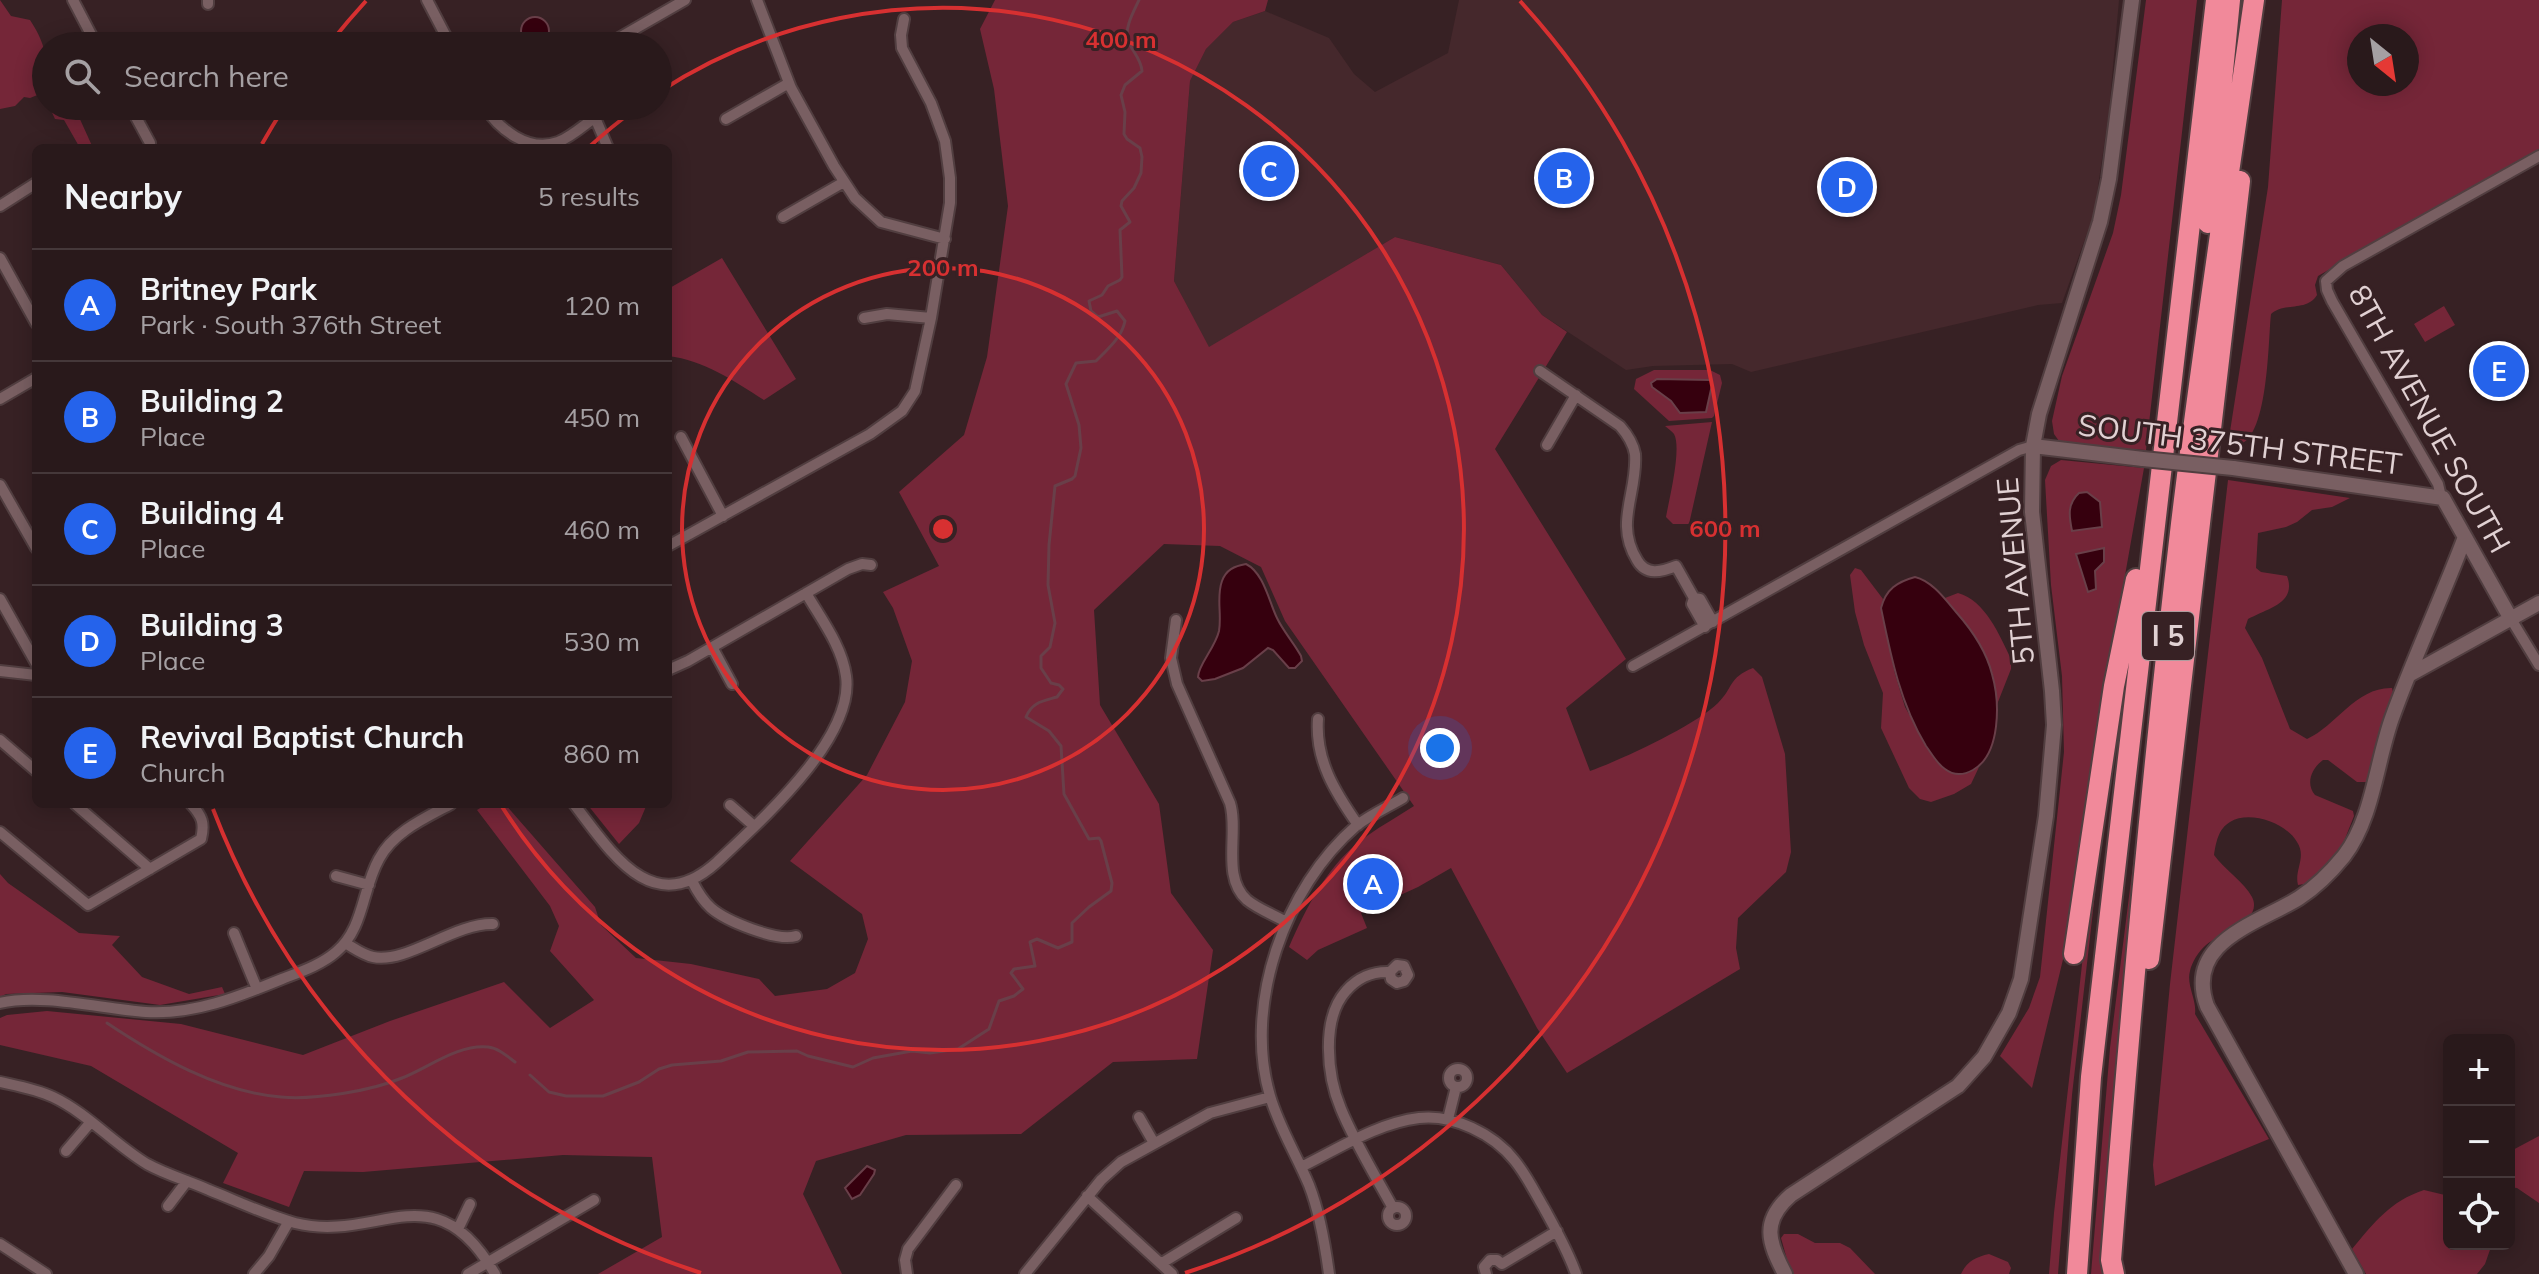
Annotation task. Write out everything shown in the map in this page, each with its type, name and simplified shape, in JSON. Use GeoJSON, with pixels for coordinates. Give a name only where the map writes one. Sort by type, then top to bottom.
{"type":"FeatureCollection","features":[{"type":"Feature","properties":{"kind":"highway","name":"I 5"},"geometry":{"type":"LineString","coordinates":[[2077,1274],[2091,1077],[2216,0]]}},
{"type":"Feature","properties":{"kind":"highway","name":"I 5"},"geometry":{"type":"LineString","coordinates":[[2091,1077],[2105,1037],[2169,543],[2206,236],[2230,0]]}},
{"type":"Feature","properties":{"kind":"highway","name":"I 5"},"geometry":{"type":"LineString","coordinates":[[2114,1274],[2111,1260],[2126,1054],[2161,694],[2200,373],[2254,0]]}},
{"type":"Feature","properties":{"kind":"highway","name":"I 5"},"geometry":{"type":"LineString","coordinates":[[2120,1274],[2158,877],[2262,0]]}},
{"type":"Feature","properties":{"kind":"highway"},"geometry":{"type":"LineString","coordinates":[[2074,954],[2114,686],[2162,450]]}},
{"type":"Feature","properties":{"kind":"street"},"geometry":{"type":"LineString","coordinates":[[73,0],[90,32]]}},
{"type":"Feature","properties":{"kind":"street"},"geometry":{"type":"LineString","coordinates":[[427,0],[444,32]]}},
{"type":"Feature","properties":{"kind":"street"},"geometry":{"type":"LineString","coordinates":[[629,32],[685,0]]}},
{"type":"Feature","properties":{"kind":"street"},"geometry":{"type":"LineString","coordinates":[[757,0],[789,83],[844,182],[860,204],[881,222],[945,239]]}},
{"type":"Feature","properties":{"kind":"street","name":"5TH AVENUE"},"geometry":{"type":"LineString","coordinates":[[1785,1274],[1771,1242],[1769,1229],[1784,1202],[1958,1086],[1984,1057],[2009,1013],[2021,979],[2046,816],[2054,725],[2032,512],[2033,446],[2039,414],[2100,222],[2109,179],[2132,0]]}},
{"type":"Feature","properties":{"kind":"street"},"geometry":{"type":"LineString","coordinates":[[672,544],[870,434],[902,411],[918,383],[945,239],[950,190],[947,149],[934,110],[902,48],[904,19]]}},
{"type":"Feature","properties":{"kind":"street"},"geometry":{"type":"LineString","coordinates":[[726,119],[789,83]]}},
{"type":"Feature","properties":{"kind":"street"},"geometry":{"type":"LineString","coordinates":[[138,120],[150,143]]}},
{"type":"Feature","properties":{"kind":"street"},"geometry":{"type":"LineString","coordinates":[[495,120],[512,135],[540,144],[554,143],[568,137],[591,120]]}},
{"type":"Feature","properties":{"kind":"street"},"geometry":{"type":"LineString","coordinates":[[595,120],[606,144]]}},
{"type":"Feature","properties":{"kind":"street","name":"8TH AVENUE SOUTH"},"geometry":{"type":"LineString","coordinates":[[2539,156],[2343,266],[2326,281],[2332,301],[2539,665]]}},
{"type":"Feature","properties":{"kind":"street"},"geometry":{"type":"LineString","coordinates":[[783,217],[844,182]]}},
{"type":"Feature","properties":{"kind":"street"},"geometry":{"type":"LineString","coordinates":[[0,206],[32,186]]}},
{"type":"Feature","properties":{"kind":"street"},"geometry":{"type":"LineString","coordinates":[[0,258],[32,316]]}},
{"type":"Feature","properties":{"kind":"street"},"geometry":{"type":"LineString","coordinates":[[864,318],[887,314],[931,318]]}},
{"type":"Feature","properties":{"kind":"street"},"geometry":{"type":"LineString","coordinates":[[1540,371],[1620,426],[1629,437],[1635,454],[1628,546],[1640,565],[1651,571],[1659,572],[1676,566],[1694,598],[1700,599],[1709,624]]}},
{"type":"Feature","properties":{"kind":"street"},"geometry":{"type":"LineString","coordinates":[[0,399],[32,380]]}},
{"type":"Feature","properties":{"kind":"street"},"geometry":{"type":"LineString","coordinates":[[1547,445],[1576,395]]}},
{"type":"Feature","properties":{"kind":"street"},"geometry":{"type":"LineString","coordinates":[[681,437],[723,516]]}},
{"type":"Feature","properties":{"kind":"street"},"geometry":{"type":"LineString","coordinates":[[1633,666],[2019,450],[2033,446]]}},
{"type":"Feature","properties":{"kind":"street","name":"SOUTH 375TH STREET"},"geometry":{"type":"LineString","coordinates":[[2033,446],[2233,468],[2441,497]]}},
{"type":"Feature","properties":{"kind":"street"},"geometry":{"type":"LineString","coordinates":[[0,485],[32,541]]}},
{"type":"Feature","properties":{"kind":"street"},"geometry":{"type":"LineString","coordinates":[[2356,1274],[2207,1006],[2202,989],[2203,971],[2216,947],[2301,896],[2323,879],[2350,846],[2363,820],[2389,728],[2465,537]]}},
{"type":"Feature","properties":{"kind":"street"},"geometry":{"type":"LineString","coordinates":[[672,668],[852,567],[871,565]]}},
{"type":"Feature","properties":{"kind":"street"},"geometry":{"type":"LineString","coordinates":[[577,808],[619,859],[640,878],[665,886],[692,881],[711,868],[814,763],[840,716],[847,688],[839,652],[806,593]]}},
{"type":"Feature","properties":{"kind":"street"},"geometry":{"type":"LineString","coordinates":[[0,599],[32,656]]}},
{"type":"Feature","properties":{"kind":"street"},"geometry":{"type":"LineString","coordinates":[[2409,675],[2539,603]]}},
{"type":"Feature","properties":{"kind":"street"},"geometry":{"type":"LineString","coordinates":[[1176,620],[1172,667],[1230,803],[1235,881],[1246,899],[1286,922]]}},
{"type":"Feature","properties":{"kind":"street"},"geometry":{"type":"LineString","coordinates":[[712,647],[732,684]]}},
{"type":"Feature","properties":{"kind":"street"},"geometry":{"type":"LineString","coordinates":[[0,671],[32,675]]}},
{"type":"Feature","properties":{"kind":"street"},"geometry":{"type":"LineString","coordinates":[[1318,719],[1316,742],[1332,783],[1358,825]]}},
{"type":"Feature","properties":{"kind":"street"},"geometry":{"type":"LineString","coordinates":[[0,740],[32,768]]}},
{"type":"Feature","properties":{"kind":"street"},"geometry":{"type":"LineString","coordinates":[[1329,1274],[1318,1212],[1270,1097],[1264,1060],[1263,1010],[1272,966],[1286,922],[1317,871],[1358,825],[1403,798]]}},
{"type":"Feature","properties":{"kind":"street"},"geometry":{"type":"LineString","coordinates":[[730,805],[754,826]]}},
{"type":"Feature","properties":{"kind":"street"},"geometry":{"type":"LineString","coordinates":[[80,808],[150,869]]}},
{"type":"Feature","properties":{"kind":"street"},"geometry":{"type":"LineString","coordinates":[[0,832],[88,905],[201,839],[204,823],[195,808]]}},
{"type":"Feature","properties":{"kind":"street"},"geometry":{"type":"LineString","coordinates":[[0,1003],[23,1000],[165,1012],[200,1007],[257,989],[321,962],[345,943],[355,926],[379,858],[387,847],[409,828],[444,808]]}},
{"type":"Feature","properties":{"kind":"street"},"geometry":{"type":"LineString","coordinates":[[336,876],[369,885]]}},
{"type":"Feature","properties":{"kind":"street"},"geometry":{"type":"LineString","coordinates":[[692,881],[703,900],[723,916],[777,937],[796,936]]}},
{"type":"Feature","properties":{"kind":"street"},"geometry":{"type":"LineString","coordinates":[[345,943],[370,956],[382,958],[476,925],[493,924]]}},
{"type":"Feature","properties":{"kind":"street"},"geometry":{"type":"LineString","coordinates":[[234,933],[257,989]]}},
{"type":"Feature","properties":{"kind":"street"},"geometry":{"type":"LineString","coordinates":[[1390,972],[1371,974],[1351,986],[1337,1004],[1331,1021],[1329,1046],[1340,1108],[1393,1208]]}},
{"type":"Feature","properties":{"kind":"street"},"geometry":{"type":"LineString","coordinates":[[0,1082],[52,1096],[123,1149],[150,1165],[289,1221],[334,1226],[398,1216],[438,1220],[458,1229],[478,1246],[495,1274]]}},
{"type":"Feature","properties":{"kind":"street"},"geometry":{"type":"LineString","coordinates":[[1448,1119],[1456,1087]]}},
{"type":"Feature","properties":{"kind":"street"},"geometry":{"type":"LineString","coordinates":[[1026,1274],[1087,1196],[1115,1167],[1210,1113],[1270,1097]]}},
{"type":"Feature","properties":{"kind":"street"},"geometry":{"type":"LineString","coordinates":[[1139,1117],[1154,1143]]}},
{"type":"Feature","properties":{"kind":"street"},"geometry":{"type":"LineString","coordinates":[[1301,1167],[1380,1128],[1411,1119],[1448,1119],[1500,1146],[1515,1161],[1557,1231],[1576,1274]]}},
{"type":"Feature","properties":{"kind":"street"},"geometry":{"type":"LineString","coordinates":[[66,1151],[90,1123]]}},
{"type":"Feature","properties":{"kind":"street"},"geometry":{"type":"LineString","coordinates":[[168,1206],[187,1181]]}},
{"type":"Feature","properties":{"kind":"street"},"geometry":{"type":"LineString","coordinates":[[907,1274],[905,1260],[908,1249],[956,1185]]}},
{"type":"Feature","properties":{"kind":"street"},"geometry":{"type":"LineString","coordinates":[[1087,1196],[1172,1274]]}},
{"type":"Feature","properties":{"kind":"street"},"geometry":{"type":"LineString","coordinates":[[468,1274],[594,1200]]}},
{"type":"Feature","properties":{"kind":"street"},"geometry":{"type":"LineString","coordinates":[[458,1229],[470,1204]]}},
{"type":"Feature","properties":{"kind":"street"},"geometry":{"type":"LineString","coordinates":[[1162,1263],[1236,1218]]}},
{"type":"Feature","properties":{"kind":"street"},"geometry":{"type":"LineString","coordinates":[[254,1274],[269,1256],[289,1221]]}},
{"type":"Feature","properties":{"kind":"street"},"geometry":{"type":"LineString","coordinates":[[1486,1274],[1484,1267],[1490,1260],[1497,1260],[1502,1269],[1557,1231]]}},
{"type":"Feature","properties":{"kind":"street"},"geometry":{"type":"LineString","coordinates":[[0,1244],[46,1274]]}},
{"type":"Feature","properties":{"kind":"shaded area"},"geometry":{"type":"Polygon","coordinates":[[[0,0],[11,16],[30,20],[37,32],[32,32],[32,97],[24,97],[15,106],[0,109],[0,0]]]}},
{"type":"Feature","properties":{"kind":"shaded area"},"geometry":{"type":"Polygon","coordinates":[[[995,0],[1268,0],[1265,11],[1233,22],[1206,49],[1190,81],[1174,281],[1209,347],[1395,237],[1501,265],[1542,315],[1567,332],[1495,449],[1626,659],[1566,708],[1590,771],[1693,721],[1718,703],[1735,679],[1745,672],[1753,668],[1762,677],[1785,754],[1791,852],[1786,872],[1738,918],[1736,948],[1740,969],[1567,1073],[1537,1028],[1451,868],[1361,913],[1367,928],[1318,950],[1307,960],[1289,947],[1303,916],[1341,859],[1367,836],[1414,806],[1285,621],[1261,567],[1220,546],[1164,544],[1094,610],[1100,705],[1159,804],[1171,893],[1213,950],[1197,1059],[1113,1062],[1021,1134],[906,1135],[816,1161],[803,1194],[842,1274],[598,1274],[662,1237],[652,1157],[563,1155],[363,1172],[304,1171],[289,1207],[223,1183],[238,1153],[91,1066],[0,1045],[0,1018],[47,1011],[181,1024],[303,1055],[504,982],[550,1028],[594,1000],[550,951],[559,926],[550,906],[477,810],[480,808],[508,808],[595,907],[601,925],[636,958],[691,964],[759,979],[775,996],[827,989],[855,973],[868,939],[862,914],[790,861],[867,775],[905,702],[912,661],[893,608],[883,592],[939,566],[899,492],[964,435],[987,357],[1008,206],[994,89],[980,29],[995,0]]]}},
{"type":"Feature","properties":{"kind":"shaded area"},"geometry":{"type":"Polygon","coordinates":[[[1459,0],[2119,0],[2109,111],[2094,214],[2062,303],[2038,305],[1751,372],[1732,364],[1653,366],[1626,370],[1542,315],[1501,265],[1395,237],[1209,348],[1174,281],[1190,81],[1206,49],[1233,22],[1265,11],[1329,38],[1354,74],[1375,92],[1448,53],[1459,0]]]}},
{"type":"Feature","properties":{"kind":"shaded area"},"geometry":{"type":"Polygon","coordinates":[[[2146,0],[2197,0],[2146,450],[2066,445],[2054,434],[2052,421],[2062,376],[2113,233],[2121,195],[2146,0]]]}},
{"type":"Feature","properties":{"kind":"shaded area"},"geometry":{"type":"Polygon","coordinates":[[[2282,0],[2539,0],[2539,149],[2318,276],[2315,285],[2317,295],[2313,300],[2271,314],[2260,413],[2253,431],[2244,442],[2232,445],[2229,438],[2268,187],[2282,0]]]}},
{"type":"Feature","properties":{"kind":"shaded area"},"geometry":{"type":"Polygon","coordinates":[[[530,18],[540,18],[548,26],[549,32],[521,32],[525,21],[530,18]]]}},
{"type":"Feature","properties":{"kind":"shaded area"},"geometry":{"type":"Polygon","coordinates":[[[64,120],[80,120],[91,144],[78,144],[64,120]]]}},
{"type":"Feature","properties":{"kind":"shaded area"},"geometry":{"type":"Polygon","coordinates":[[[722,258],[796,379],[764,400],[706,367],[672,357],[672,287],[722,258]]]}},
{"type":"Feature","properties":{"kind":"shaded area"},"geometry":{"type":"Polygon","coordinates":[[[2444,306],[2455,325],[2425,342],[2414,324],[2444,306]]]}},
{"type":"Feature","properties":{"kind":"shaded area"},"geometry":{"type":"Polygon","coordinates":[[[1654,370],[1710,370],[1720,375],[1722,383],[1714,416],[1669,421],[1634,389],[1636,379],[1654,370]]]}},
{"type":"Feature","properties":{"kind":"shaded area"},"geometry":{"type":"Polygon","coordinates":[[[1657,379],[1711,380],[1706,412],[1680,413],[1671,401],[1652,387],[1651,383],[1657,379]]]}},
{"type":"Feature","properties":{"kind":"shaded area"},"geometry":{"type":"Polygon","coordinates":[[[1712,422],[1689,524],[1673,524],[1666,517],[1677,450],[1674,434],[1665,426],[1712,422]]]}},
{"type":"Feature","properties":{"kind":"shaded area"},"geometry":{"type":"Polygon","coordinates":[[[2061,460],[2144,468],[2098,728],[2066,947],[2032,1088],[2000,1056],[2029,1008],[2040,977],[2064,752],[2062,676],[2051,585],[2045,480],[2051,466],[2061,460]]]}},
{"type":"Feature","properties":{"kind":"shaded area"},"geometry":{"type":"Polygon","coordinates":[[[2228,480],[2350,498],[2332,507],[2312,510],[2286,527],[2258,533],[2256,568],[2261,572],[2287,576],[2288,593],[2279,604],[2248,619],[2245,628],[2262,658],[2290,729],[2307,739],[2357,700],[2379,689],[2392,688],[2393,692],[2366,782],[2357,782],[2328,760],[2323,760],[2313,771],[2310,786],[2315,795],[2353,811],[2354,816],[2339,854],[2310,883],[2298,885],[2300,848],[2285,829],[2267,820],[2247,817],[2230,822],[2220,832],[2214,855],[2249,892],[2254,905],[2252,913],[2239,926],[2212,940],[2200,951],[2191,968],[2189,982],[2195,1014],[2269,1139],[2155,1186],[2153,1165],[2170,984],[2228,480]]]}},
{"type":"Feature","properties":{"kind":"shaded area"},"geometry":{"type":"Polygon","coordinates":[[[2087,492],[2100,502],[2102,527],[2072,531],[2072,501],[2079,493],[2087,492]]]}},
{"type":"Feature","properties":{"kind":"shaded area"},"geometry":{"type":"Polygon","coordinates":[[[2104,548],[2104,562],[2095,571],[2096,589],[2088,592],[2076,554],[2104,548]]]}},
{"type":"Feature","properties":{"kind":"shaded area"},"geometry":{"type":"Polygon","coordinates":[[[1246,564],[1262,581],[1282,628],[1302,661],[1295,668],[1289,668],[1268,648],[1243,668],[1202,681],[1198,677],[1199,672],[1219,631],[1222,581],[1231,569],[1246,564]]]}},
{"type":"Feature","properties":{"kind":"shaded area"},"geometry":{"type":"Polygon","coordinates":[[[1855,568],[1861,570],[1883,599],[1881,608],[1905,707],[1935,760],[1968,773],[1979,767],[1971,784],[1954,794],[1931,802],[1920,799],[1909,788],[1881,728],[1883,693],[1855,612],[1850,575],[1855,568]]]}},
{"type":"Feature","properties":{"kind":"shaded area"},"geometry":{"type":"Polygon","coordinates":[[[1915,577],[1938,591],[1968,626],[1992,674],[1997,712],[1993,740],[1982,762],[1966,773],[1955,774],[1945,769],[1926,746],[1909,713],[1893,662],[1881,608],[1893,587],[1915,577]]]}},
{"type":"Feature","properties":{"kind":"shaded area"},"geometry":{"type":"Polygon","coordinates":[[[1958,593],[1968,597],[1984,611],[2011,659],[2011,669],[1996,707],[1993,675],[1945,598],[1958,593]]]}},
{"type":"Feature","properties":{"kind":"shaded area"},"geometry":{"type":"Polygon","coordinates":[[[2143,785],[2122,998],[2104,1274],[2091,1274],[2110,1048],[2143,785]]]}},
{"type":"Feature","properties":{"kind":"shaded area"},"geometry":{"type":"Polygon","coordinates":[[[2102,787],[2107,788],[2072,1095],[2058,1274],[2049,1274],[2054,1213],[2102,787]]]}},
{"type":"Feature","properties":{"kind":"shaded area"},"geometry":{"type":"Polygon","coordinates":[[[590,808],[645,808],[639,823],[619,844],[590,808]]]}},
{"type":"Feature","properties":{"kind":"shaded area"},"geometry":{"type":"Polygon","coordinates":[[[0,874],[8,883],[79,933],[120,936],[112,945],[142,977],[189,994],[222,987],[225,994],[160,1005],[62,992],[6,994],[0,997],[0,874]]]}},
{"type":"Feature","properties":{"kind":"shaded area"},"geometry":{"type":"Polygon","coordinates":[[[2539,1136],[2539,1203],[2515,1188],[2515,1149],[2539,1136]]]}},
{"type":"Feature","properties":{"kind":"shaded area"},"geometry":{"type":"Polygon","coordinates":[[[867,1166],[875,1170],[874,1174],[860,1195],[852,1199],[845,1188],[867,1166]]]}},
{"type":"Feature","properties":{"kind":"shaded area"},"geometry":{"type":"Polygon","coordinates":[[[2424,1190],[2443,1195],[2443,1250],[2490,1250],[2477,1274],[2366,1274],[2352,1249],[2375,1222],[2424,1190]]]}},
{"type":"Feature","properties":{"kind":"shaded area"},"geometry":{"type":"Polygon","coordinates":[[[1784,1234],[1798,1234],[1815,1243],[1840,1243],[1850,1248],[1875,1274],[1794,1274],[1781,1238],[1784,1234]]]}},
{"type":"Feature","properties":{"kind":"shaded area"},"geometry":{"type":"Polygon","coordinates":[[[1989,1254],[2008,1262],[2011,1268],[2009,1274],[1961,1274],[1972,1260],[1989,1254]]]}},
{"type":"Feature","properties":{"kind":"waterway"},"geometry":{"type":"LineString","coordinates":[[530,1075],[549,1092],[566,1096],[603,1096],[672,1065],[721,1061],[748,1052],[797,1051],[853,1067],[873,1058],[912,1051],[930,1053],[958,1049],[989,1029],[999,1001],[1023,989],[1011,973],[1014,969],[1035,966],[1030,942],[1037,939],[1058,948],[1072,942],[1072,923],[1111,891],[1112,883],[1101,841],[1099,838],[1089,839],[1064,794],[1061,746],[1049,731],[1026,717],[1035,705],[1057,697],[1063,689],[1051,683],[1041,668],[1041,656],[1050,647],[1055,623],[1048,585],[1055,486],[1075,476],[1081,448],[1079,425],[1066,384],[1076,363],[1096,361],[1118,338],[1125,321],[1117,311],[1098,317],[1091,311],[1089,301],[1102,295],[1108,286],[1122,277],[1120,230],[1130,222],[1121,206],[1141,173],[1140,148],[1124,134],[1125,112],[1121,95],[1125,85],[1142,71],[1127,35],[1139,0]]}},
{"type":"Feature","properties":{"kind":"waterway"},"geometry":{"type":"LineString","coordinates":[[107,1023],[190,1071],[235,1088],[281,1097],[326,1096],[375,1087],[402,1078],[454,1053],[477,1047],[495,1049],[515,1062]]}},
{"type":"Feature","properties":{"kind":"place","name":"Building 4"},"geometry":{"type":"Point","coordinates":[1269,171]}},
{"type":"Feature","properties":{"kind":"place","name":"Building 2"},"geometry":{"type":"Point","coordinates":[1564,178]}},
{"type":"Feature","properties":{"kind":"place","name":"Building 3"},"geometry":{"type":"Point","coordinates":[1847,187]}},
{"type":"Feature","properties":{"kind":"place","name":"Revival Baptist Church"},"geometry":{"type":"Point","coordinates":[2499,371]}},
{"type":"Feature","properties":{"kind":"place","name":"Britney Park"},"geometry":{"type":"Point","coordinates":[1373,884]}}]}
